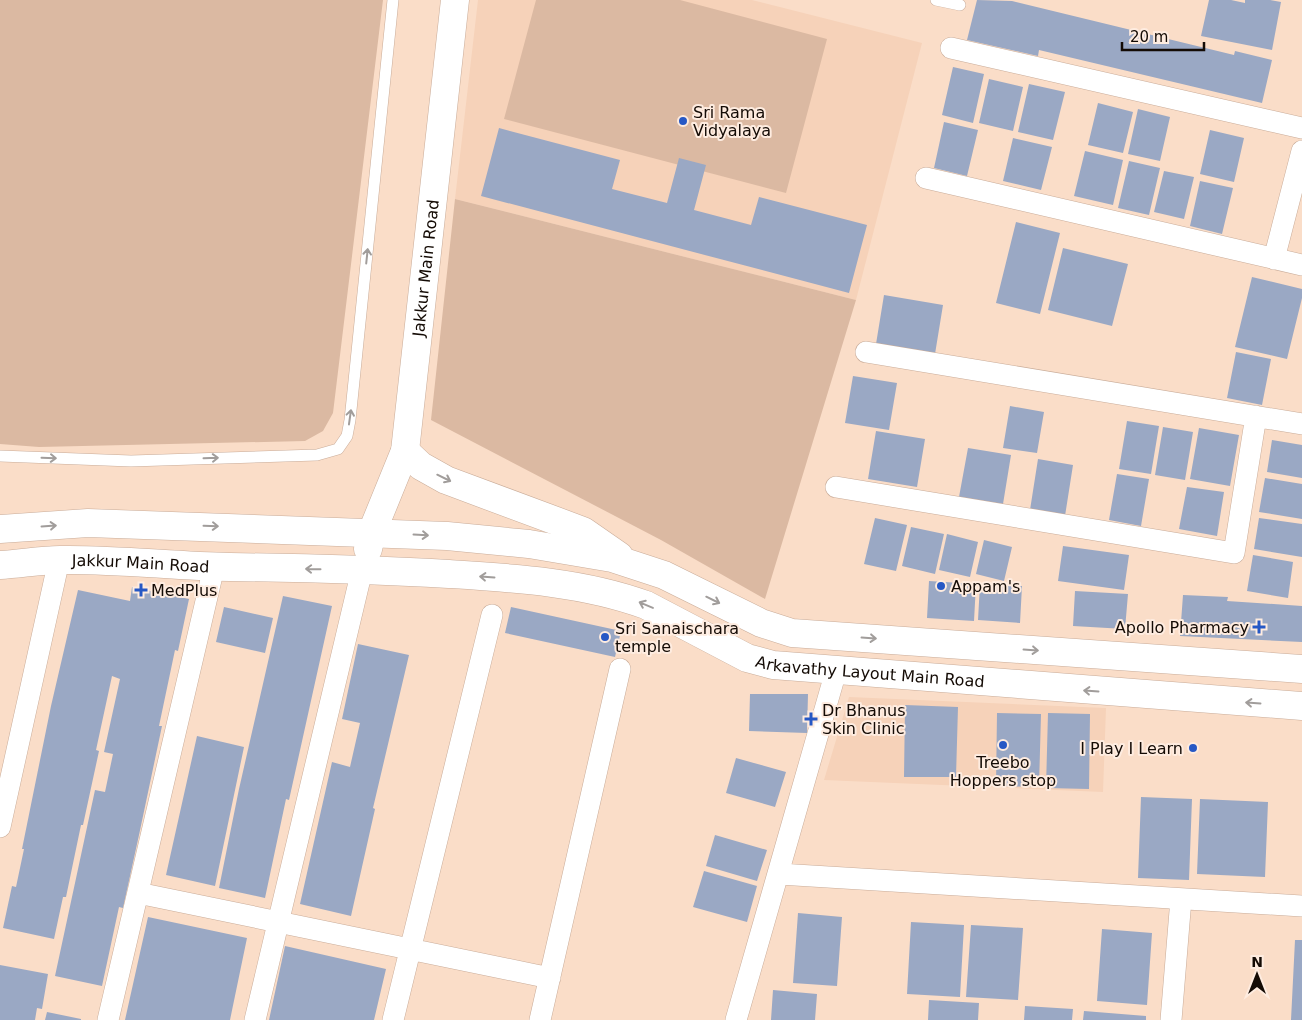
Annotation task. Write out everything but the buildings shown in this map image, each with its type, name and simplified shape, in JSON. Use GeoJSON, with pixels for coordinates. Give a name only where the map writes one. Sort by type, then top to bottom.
{"type":"FeatureCollection","features":[{"type":"Feature","properties":{"kind":"main road","name":"Jakkur Main Road"},"geometry":{"type":"LineString","coordinates":[[0,565],[59,560],[214,567],[362,570],[372,532],[405,450],[456,0]]}},
{"type":"Feature","properties":{"kind":"main road"},"geometry":{"type":"LineString","coordinates":[[405,450],[421,466],[446,480],[583,531],[630,563]]}},
{"type":"Feature","properties":{"kind":"main road"},"geometry":{"type":"LineString","coordinates":[[0,529],[88,523],[372,532]]}},
{"type":"Feature","properties":{"kind":"main road","name":"Arkavathy Layout Main Road"},"geometry":{"type":"LineString","coordinates":[[372,532],[447,536],[529,544],[612,558],[664,575],[761,623],[792,633],[1302,669]]}},
{"type":"Feature","properties":{"kind":"main road","name":"Arkavathy Layout Main Road"},"geometry":{"type":"LineString","coordinates":[[362,570],[544,582],[629,599],[646,605],[755,660],[773,665],[1302,706]]}},
{"type":"Feature","properties":{"kind":"street"},"geometry":{"type":"LineString","coordinates":[[951,48],[1302,128]]}},
{"type":"Feature","properties":{"kind":"street"},"geometry":{"type":"LineString","coordinates":[[1274,258],[1302,151]]}},
{"type":"Feature","properties":{"kind":"street"},"geometry":{"type":"LineString","coordinates":[[926,178],[1302,265]]}},
{"type":"Feature","properties":{"kind":"street"},"geometry":{"type":"LineString","coordinates":[[866,352],[1302,424]]}},
{"type":"Feature","properties":{"kind":"street"},"geometry":{"type":"LineString","coordinates":[[836,487],[1234,553],[1256,416]]}},
{"type":"Feature","properties":{"kind":"street"},"geometry":{"type":"LineString","coordinates":[[0,827],[59,560]]}},
{"type":"Feature","properties":{"kind":"street"},"geometry":{"type":"LineString","coordinates":[[108,1020],[214,567]]}},
{"type":"Feature","properties":{"kind":"street"},"geometry":{"type":"LineString","coordinates":[[255,1020],[362,570]]}},
{"type":"Feature","properties":{"kind":"street"},"geometry":{"type":"LineString","coordinates":[[393,1020],[492,615]]}},
{"type":"Feature","properties":{"kind":"street"},"geometry":{"type":"LineString","coordinates":[[540,1020],[620,668]]}},
{"type":"Feature","properties":{"kind":"street"},"geometry":{"type":"LineString","coordinates":[[736,1020],[836,671]]}},
{"type":"Feature","properties":{"kind":"street"},"geometry":{"type":"LineString","coordinates":[[779,874],[1302,906]]}},
{"type":"Feature","properties":{"kind":"street"},"geometry":{"type":"LineString","coordinates":[[138,893],[550,978]]}},
{"type":"Feature","properties":{"kind":"street"},"geometry":{"type":"LineString","coordinates":[[1171,1020],[1181,899]]}},
{"type":"Feature","properties":{"kind":"lane"},"geometry":{"type":"LineString","coordinates":[[0,456],[131,460],[317,455],[338,449],[346,436],[350,420],[393,0]]}},
{"type":"Feature","properties":{"kind":"lane"},"geometry":{"type":"LineString","coordinates":[[936,0],[960,5]]}},
{"type":"Feature","properties":{"kind":"shaded area"},"geometry":{"type":"Polygon","coordinates":[[[0,0],[383,0],[333,413],[323,431],[305,441],[39,447],[0,444],[0,0]]]}},
{"type":"Feature","properties":{"kind":"shaded area","name":"Sri Rama Vidyalaya"},"geometry":{"type":"Polygon","coordinates":[[[478,0],[752,0],[922,43],[856,300],[455,199],[478,0]]]}},
{"type":"Feature","properties":{"kind":"shaded area"},"geometry":{"type":"Polygon","coordinates":[[[536,0],[680,0],[827,39],[786,193],[504,119],[536,0]]]}},
{"type":"Feature","properties":{"kind":"shaded area"},"geometry":{"type":"Polygon","coordinates":[[[455,199],[856,300],[765,599],[661,540],[431,420],[455,199]]]}},
{"type":"Feature","properties":{"kind":"shaded area"},"geometry":{"type":"Polygon","coordinates":[[[849,697],[1106,708],[1103,792],[824,780],[849,697]]]}},
{"type":"Feature","properties":{"kind":"place","name":"Sri Rama Vidyalaya"},"geometry":{"type":"Point","coordinates":[683,121]}},
{"type":"Feature","properties":{"kind":"place","name":"Appam's"},"geometry":{"type":"Point","coordinates":[941,586]}},
{"type":"Feature","properties":{"kind":"place","name":"MedPlus"},"geometry":{"type":"Point","coordinates":[141,590]}},
{"type":"Feature","properties":{"kind":"place","name":"Apollo Pharmacy"},"geometry":{"type":"Point","coordinates":[1259,627]}},
{"type":"Feature","properties":{"kind":"place","name":"Sri Sanaischara temple"},"geometry":{"type":"Point","coordinates":[605,637]}},
{"type":"Feature","properties":{"kind":"place","name":"Dr Bhanus Skin Clinic"},"geometry":{"type":"Point","coordinates":[811,719]}},
{"type":"Feature","properties":{"kind":"place","name":"Treebo Hoppers stop"},"geometry":{"type":"Point","coordinates":[1003,745]}},
{"type":"Feature","properties":{"kind":"place","name":"I Play I Learn"},"geometry":{"type":"Point","coordinates":[1193,748]}}]}
